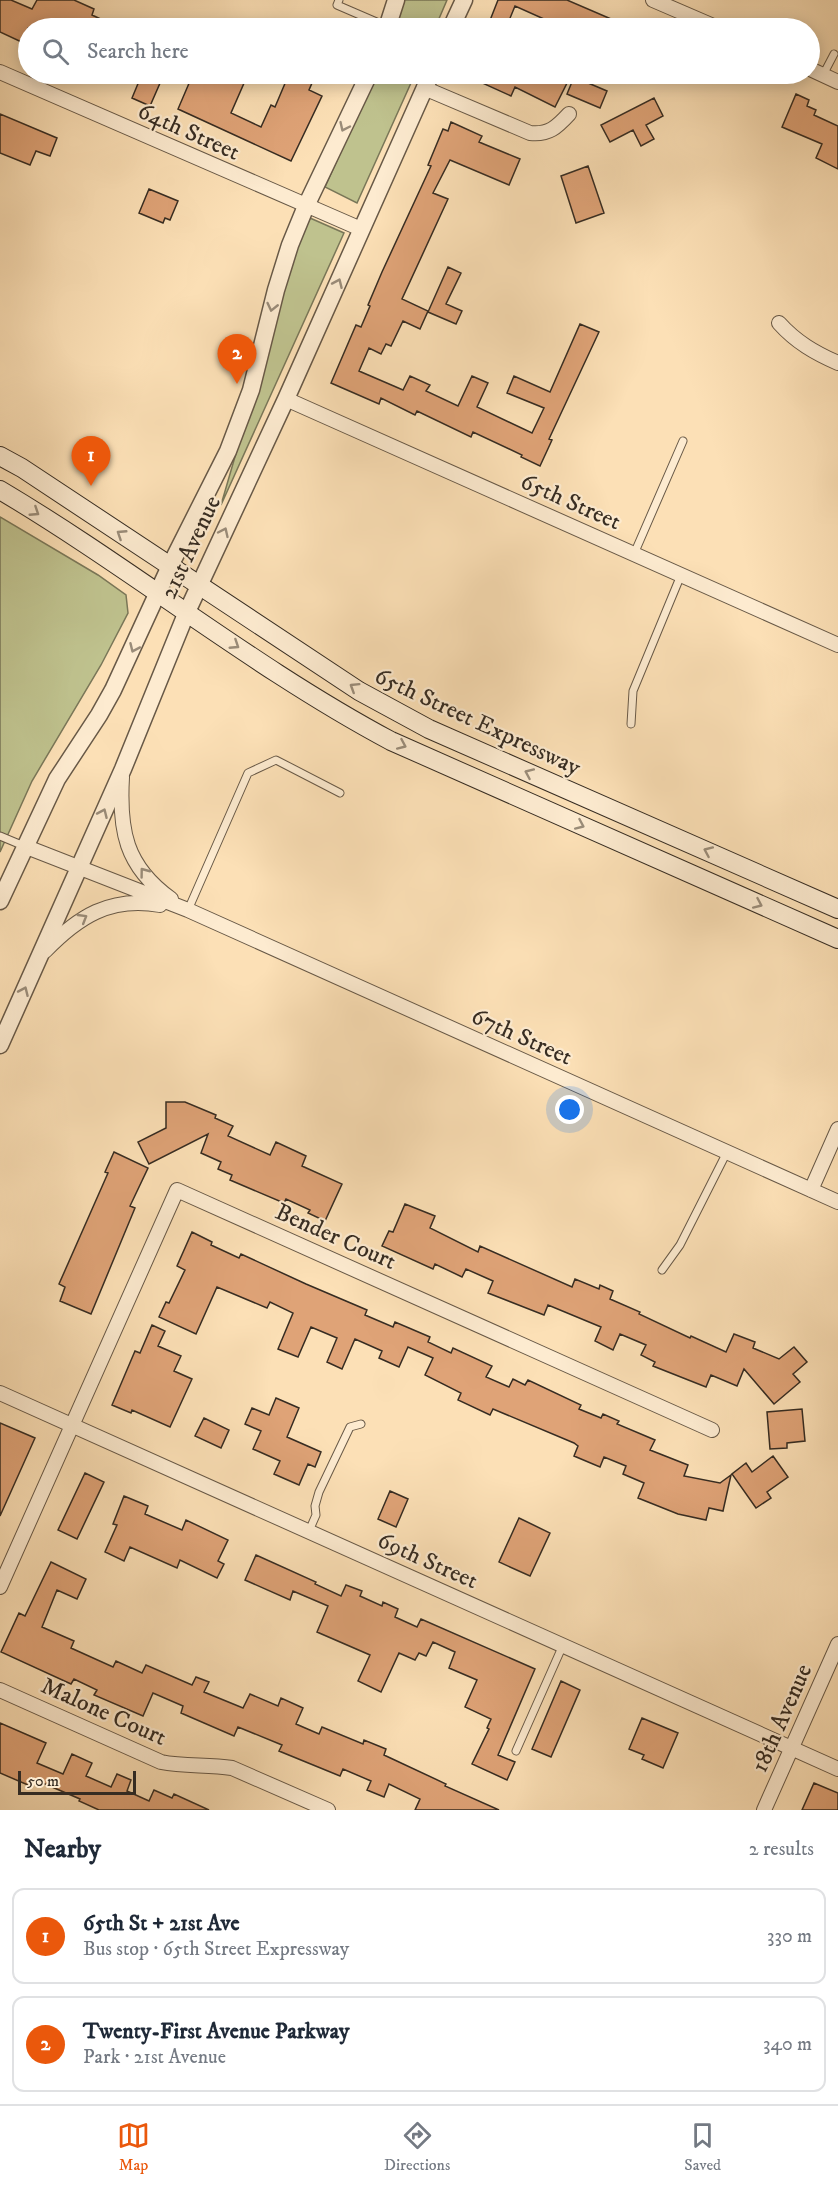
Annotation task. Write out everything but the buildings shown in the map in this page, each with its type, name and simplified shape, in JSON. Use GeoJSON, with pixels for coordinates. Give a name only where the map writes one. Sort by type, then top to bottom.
{"type":"FeatureCollection","features":[{"type":"Feature","properties":{"kind":"main road","name":"65th Street Expressway"},"geometry":{"type":"LineString","coordinates":[[0,456],[22,468],[359,691],[429,729],[838,909]]}},
{"type":"Feature","properties":{"kind":"main road"},"geometry":{"type":"LineString","coordinates":[[0,490],[346,717],[391,741],[838,939]]}},
{"type":"Feature","properties":{"kind":"street"},"geometry":{"type":"LineString","coordinates":[[391,18],[396,0]]}},
{"type":"Feature","properties":{"kind":"street"},"geometry":{"type":"LineString","coordinates":[[456,18],[464,0]]}},
{"type":"Feature","properties":{"kind":"street"},"geometry":{"type":"LineString","coordinates":[[653,0],[695,18]]}},
{"type":"Feature","properties":{"kind":"street","name":"64th Street"},"geometry":{"type":"LineString","coordinates":[[0,72],[18,80]]}},
{"type":"Feature","properties":{"kind":"street"},"geometry":{"type":"LineString","coordinates":[[820,74],[838,82]]}},
{"type":"Feature","properties":{"kind":"street","name":"64th Street"},"geometry":{"type":"LineString","coordinates":[[27,84],[362,229]]}},
{"type":"Feature","properties":{"kind":"street","name":"21st Avenue"},"geometry":{"type":"LineString","coordinates":[[0,901],[57,779],[113,690],[170,566],[228,451],[251,390],[276,290],[290,245],[364,84]]}},
{"type":"Feature","properties":{"kind":"street","name":"21st Avenue"},"geometry":{"type":"LineString","coordinates":[[0,1045],[123,769],[186,614],[286,399],[427,84]]}},
{"type":"Feature","properties":{"kind":"street"},"geometry":{"type":"LineString","coordinates":[[434,84],[530,133],[540,134],[552,131],[569,114]]}},
{"type":"Feature","properties":{"kind":"street"},"geometry":{"type":"LineString","coordinates":[[779,323],[806,347],[838,363]]}},
{"type":"Feature","properties":{"kind":"street","name":"65th Street"},"geometry":{"type":"LineString","coordinates":[[286,399],[838,645]]}},
{"type":"Feature","properties":{"kind":"street","name":"67th Street"},"geometry":{"type":"LineString","coordinates":[[123,769],[121,818],[132,854],[143,874],[159,890],[188,910]]}},
{"type":"Feature","properties":{"kind":"street","name":"67th Street"},"geometry":{"type":"LineString","coordinates":[[24,846],[188,910],[838,1202]]}},
{"type":"Feature","properties":{"kind":"street","name":"67th Street"},"geometry":{"type":"LineString","coordinates":[[39,957],[77,921],[112,906],[149,903],[188,910]]}},
{"type":"Feature","properties":{"kind":"street"},"geometry":{"type":"LineString","coordinates":[[811,1190],[838,1129]]}},
{"type":"Feature","properties":{"kind":"street","name":"Bender Court"},"geometry":{"type":"LineString","coordinates":[[72,1425],[177,1190],[712,1430]]}},
{"type":"Feature","properties":{"kind":"street","name":"69th Street"},"geometry":{"type":"LineString","coordinates":[[0,1393],[838,1768]]}},
{"type":"Feature","properties":{"kind":"street"},"geometry":{"type":"LineString","coordinates":[[0,1587],[72,1425]]}},
{"type":"Feature","properties":{"kind":"street","name":"18th Avenue"},"geometry":{"type":"LineString","coordinates":[[764,1810],[838,1644]]}},
{"type":"Feature","properties":{"kind":"street","name":"Malone Court"},"geometry":{"type":"LineString","coordinates":[[0,1689],[162,1762],[177,1766],[215,1765],[232,1768],[328,1810]]}},
{"type":"Feature","properties":{"kind":"lane"},"geometry":{"type":"LineString","coordinates":[[339,0],[337,4],[367,18]]}},
{"type":"Feature","properties":{"kind":"lane"},"geometry":{"type":"LineString","coordinates":[[823,75],[834,54]]}},
{"type":"Feature","properties":{"kind":"lane"},"geometry":{"type":"LineString","coordinates":[[634,554],[683,441]]}},
{"type":"Feature","properties":{"kind":"lane"},"geometry":{"type":"LineString","coordinates":[[631,724],[633,691],[681,575]]}},
{"type":"Feature","properties":{"kind":"lane"},"geometry":{"type":"LineString","coordinates":[[188,910],[248,773],[276,760],[340,793]]}},
{"type":"Feature","properties":{"kind":"lane"},"geometry":{"type":"LineString","coordinates":[[0,836],[24,846]]}},
{"type":"Feature","properties":{"kind":"lane"},"geometry":{"type":"LineString","coordinates":[[662,1270],[680,1245],[727,1152]]}},
{"type":"Feature","properties":{"kind":"lane"},"geometry":{"type":"LineString","coordinates":[[309,1531],[316,1515],[315,1506],[319,1492],[337,1451],[350,1427],[361,1424]]}},
{"type":"Feature","properties":{"kind":"lane"},"geometry":{"type":"LineString","coordinates":[[516,1751],[563,1645]]}},
{"type":"Feature","properties":{"kind":"green space"},"geometry":{"type":"Polygon","coordinates":[[[404,0],[447,0],[439,18],[398,18],[404,0]]]}},
{"type":"Feature","properties":{"kind":"green space"},"geometry":{"type":"Polygon","coordinates":[[[371,84],[411,84],[357,203],[325,187],[371,84]]]}},
{"type":"Feature","properties":{"kind":"green space"},"geometry":{"type":"Polygon","coordinates":[[[310,218],[344,233],[221,505],[295,250],[310,218]]]}},
{"type":"Feature","properties":{"kind":"green space"},"geometry":{"type":"Polygon","coordinates":[[[0,517],[98,575],[126,595],[128,613],[101,665],[32,781],[0,852],[0,517]]]}},
{"type":"Feature","properties":{"kind":"place","name":"Twenty-First Avenue Parkway"},"geometry":{"type":"Point","coordinates":[237,384]}},
{"type":"Feature","properties":{"kind":"place","name":"65th St + 21st Ave"},"geometry":{"type":"Point","coordinates":[91,486]}}]}
